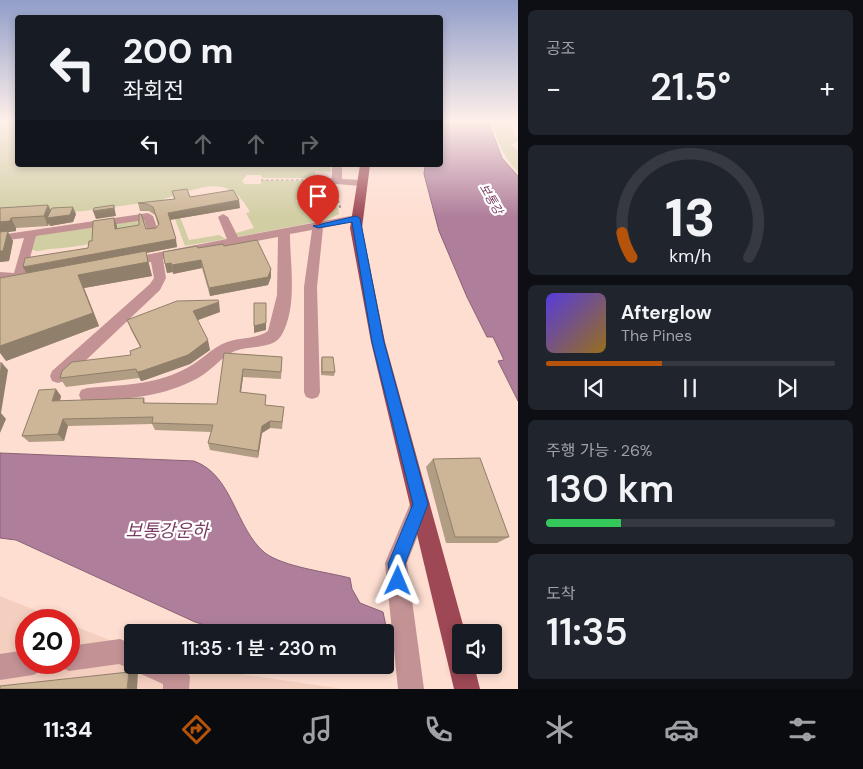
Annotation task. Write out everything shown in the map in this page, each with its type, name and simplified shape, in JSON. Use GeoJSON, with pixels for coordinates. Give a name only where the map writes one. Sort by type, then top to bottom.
{"type":"FeatureCollection","features":[{"type":"Feature","properties":{"kind":"main road"},"geometry":{"type":"LineString","coordinates":[[365,167],[356,218],[378,342],[467,689]]}},
{"type":"Feature","properties":{"kind":"street"},"geometry":{"type":"LineString","coordinates":[[337,167],[337,181]]}},
{"type":"Feature","properties":{"kind":"street"},"geometry":{"type":"LineString","coordinates":[[316,180],[361,183]]}},
{"type":"Feature","properties":{"kind":"street"},"geometry":{"type":"LineString","coordinates":[[0,238],[148,216],[153,233]]}},
{"type":"Feature","properties":{"kind":"street"},"geometry":{"type":"LineString","coordinates":[[223,217],[234,242]]}},
{"type":"Feature","properties":{"kind":"street"},"geometry":{"type":"LineString","coordinates":[[119,264],[356,218]]}},
{"type":"Feature","properties":{"kind":"street"},"geometry":{"type":"LineString","coordinates":[[312,392],[310,323],[313,245],[318,226]]}},
{"type":"Feature","properties":{"kind":"street"},"geometry":{"type":"LineString","coordinates":[[87,395],[146,390],[190,375],[229,348],[246,342],[267,341],[276,333],[282,305],[284,232]]}},
{"type":"Feature","properties":{"kind":"street"},"geometry":{"type":"LineString","coordinates":[[21,281],[31,233]]}},
{"type":"Feature","properties":{"kind":"street"},"geometry":{"type":"LineString","coordinates":[[58,376],[155,287],[160,278],[156,256]]}},
{"type":"Feature","properties":{"kind":"street"},"geometry":{"type":"LineString","coordinates":[[0,276],[21,281]]}},
{"type":"Feature","properties":{"kind":"street"},"geometry":{"type":"LineString","coordinates":[[0,287],[21,281]]}},
{"type":"Feature","properties":{"kind":"street"},"geometry":{"type":"LineString","coordinates":[[411,689],[396,564],[420,504]]}},
{"type":"Feature","properties":{"kind":"street"},"geometry":{"type":"LineString","coordinates":[[80,657],[120,652],[124,654]]}},
{"type":"Feature","properties":{"kind":"street"},"geometry":{"type":"LineString","coordinates":[[0,667],[15,665]]}},
{"type":"Feature","properties":{"kind":"street"},"geometry":{"type":"LineString","coordinates":[[170,674],[177,677],[176,689]]}},
{"type":"Feature","properties":{"kind":"path"},"geometry":{"type":"LineString","coordinates":[[261,180],[316,180]]}},
{"type":"Feature","properties":{"kind":"shaded area"},"geometry":{"type":"Polygon","coordinates":[[[0,153],[15,153],[15,167],[330,167],[331,172],[315,171],[316,178],[262,178],[261,175],[247,175],[242,181],[245,184],[261,184],[261,180],[316,181],[318,190],[336,191],[324,191],[326,200],[322,200],[318,195],[295,200],[301,207],[337,202],[339,214],[327,220],[237,237],[236,233],[254,228],[246,213],[250,212],[241,199],[232,191],[212,186],[164,199],[163,205],[151,207],[150,202],[84,211],[0,217],[0,153]]]}},
{"type":"Feature","properties":{"kind":"shaded area"},"geometry":{"type":"Polygon","coordinates":[[[518,153],[518,172],[513,166],[504,154],[518,153]]]}},
{"type":"Feature","properties":{"kind":"shaded area"},"geometry":{"type":"Polygon","coordinates":[[[173,199],[189,240],[219,235],[226,239],[185,246],[168,200],[173,199]]]}},
{"type":"Feature","properties":{"kind":"shaded area"},"geometry":{"type":"Polygon","coordinates":[[[145,218],[148,230],[87,244],[40,251],[31,249],[36,235],[145,218]]]}},
{"type":"Feature","properties":{"kind":"shaded area"},"geometry":{"type":"Polygon","coordinates":[[[0,596],[32,609],[15,609],[15,674],[80,674],[80,628],[124,646],[124,674],[241,674],[343,689],[0,689],[0,596]]]}},
{"type":"Feature","properties":{"kind":"water","name":"보통강"},"geometry":{"type":"Polygon","coordinates":[[[443,153],[500,153],[502,158],[518,176],[518,401],[498,361],[504,360],[493,337],[487,337],[467,297],[439,231],[424,174],[425,167],[443,167],[443,153]]]}},
{"type":"Feature","properties":{"kind":"water","name":"보통강운하"},"geometry":{"type":"Polygon","coordinates":[[[0,453],[194,461],[207,468],[217,478],[226,490],[247,530],[265,553],[283,562],[350,578],[352,589],[360,603],[383,612],[386,624],[202,624],[16,540],[0,538],[0,453]]]}},
{"type":"Feature","properties":{"kind":"building"},"geometry":{"type":"Polygon","coordinates":[[[187,189],[190,197],[233,190],[239,200],[168,213],[176,239],[23,267],[25,258],[88,248],[89,241],[92,241],[93,221],[114,218],[115,229],[139,225],[139,214],[141,214],[146,229],[156,228],[159,224],[153,207],[138,203],[175,199],[172,191],[187,189]]]}},
{"type":"Feature","properties":{"kind":"building"},"geometry":{"type":"Polygon","coordinates":[[[48,205],[44,216],[11,218],[10,221],[0,222],[0,208],[48,205]]]}},
{"type":"Feature","properties":{"kind":"building"},"geometry":{"type":"Polygon","coordinates":[[[114,205],[114,208],[93,211],[94,208],[114,205]]]}},
{"type":"Feature","properties":{"kind":"building"},"geometry":{"type":"Polygon","coordinates":[[[73,207],[70,215],[47,218],[52,208],[73,207]]]}},
{"type":"Feature","properties":{"kind":"building"},"geometry":{"type":"Polygon","coordinates":[[[8,231],[3,251],[0,251],[0,232],[8,231]]]}},
{"type":"Feature","properties":{"kind":"building"},"geometry":{"type":"Polygon","coordinates":[[[257,240],[271,269],[268,277],[209,288],[201,260],[172,265],[171,263],[165,264],[163,252],[197,246],[198,248],[223,244],[224,246],[257,240]]]}},
{"type":"Feature","properties":{"kind":"building"},"geometry":{"type":"Polygon","coordinates":[[[146,251],[148,262],[78,275],[93,313],[0,346],[0,278],[146,251]]]}},
{"type":"Feature","properties":{"kind":"building"},"geometry":{"type":"Polygon","coordinates":[[[218,300],[219,302],[193,311],[208,340],[188,355],[137,372],[136,369],[60,378],[62,371],[72,362],[131,355],[130,351],[141,347],[127,320],[177,301],[218,300]]]}},
{"type":"Feature","properties":{"kind":"building"},"geometry":{"type":"Polygon","coordinates":[[[254,303],[266,303],[266,323],[254,326],[254,303]]]}},
{"type":"Feature","properties":{"kind":"building"},"geometry":{"type":"Polygon","coordinates":[[[224,353],[282,357],[281,372],[243,369],[240,392],[266,395],[265,405],[284,407],[282,422],[270,421],[262,426],[258,451],[208,443],[213,425],[152,423],[153,417],[63,419],[58,434],[22,436],[39,390],[56,389],[52,401],[144,398],[143,403],[217,404],[224,353]]]}},
{"type":"Feature","properties":{"kind":"building"},"geometry":{"type":"Polygon","coordinates":[[[322,357],[333,357],[335,372],[322,372],[322,357]]]}},
{"type":"Feature","properties":{"kind":"building"},"geometry":{"type":"Polygon","coordinates":[[[480,458],[509,537],[455,537],[433,459],[480,458]]]}},
{"type":"Feature","properties":{"kind":"building"},"geometry":{"type":"Polygon","coordinates":[[[124,673],[129,674],[127,689],[0,689],[0,686],[124,673]]]}},
{"type":"Feature","properties":{"kind":"route"},"geometry":{"type":"LineString","coordinates":[[318,226],[356,218],[356,228],[378,342],[420,504],[396,564],[398,581]]}}]}
